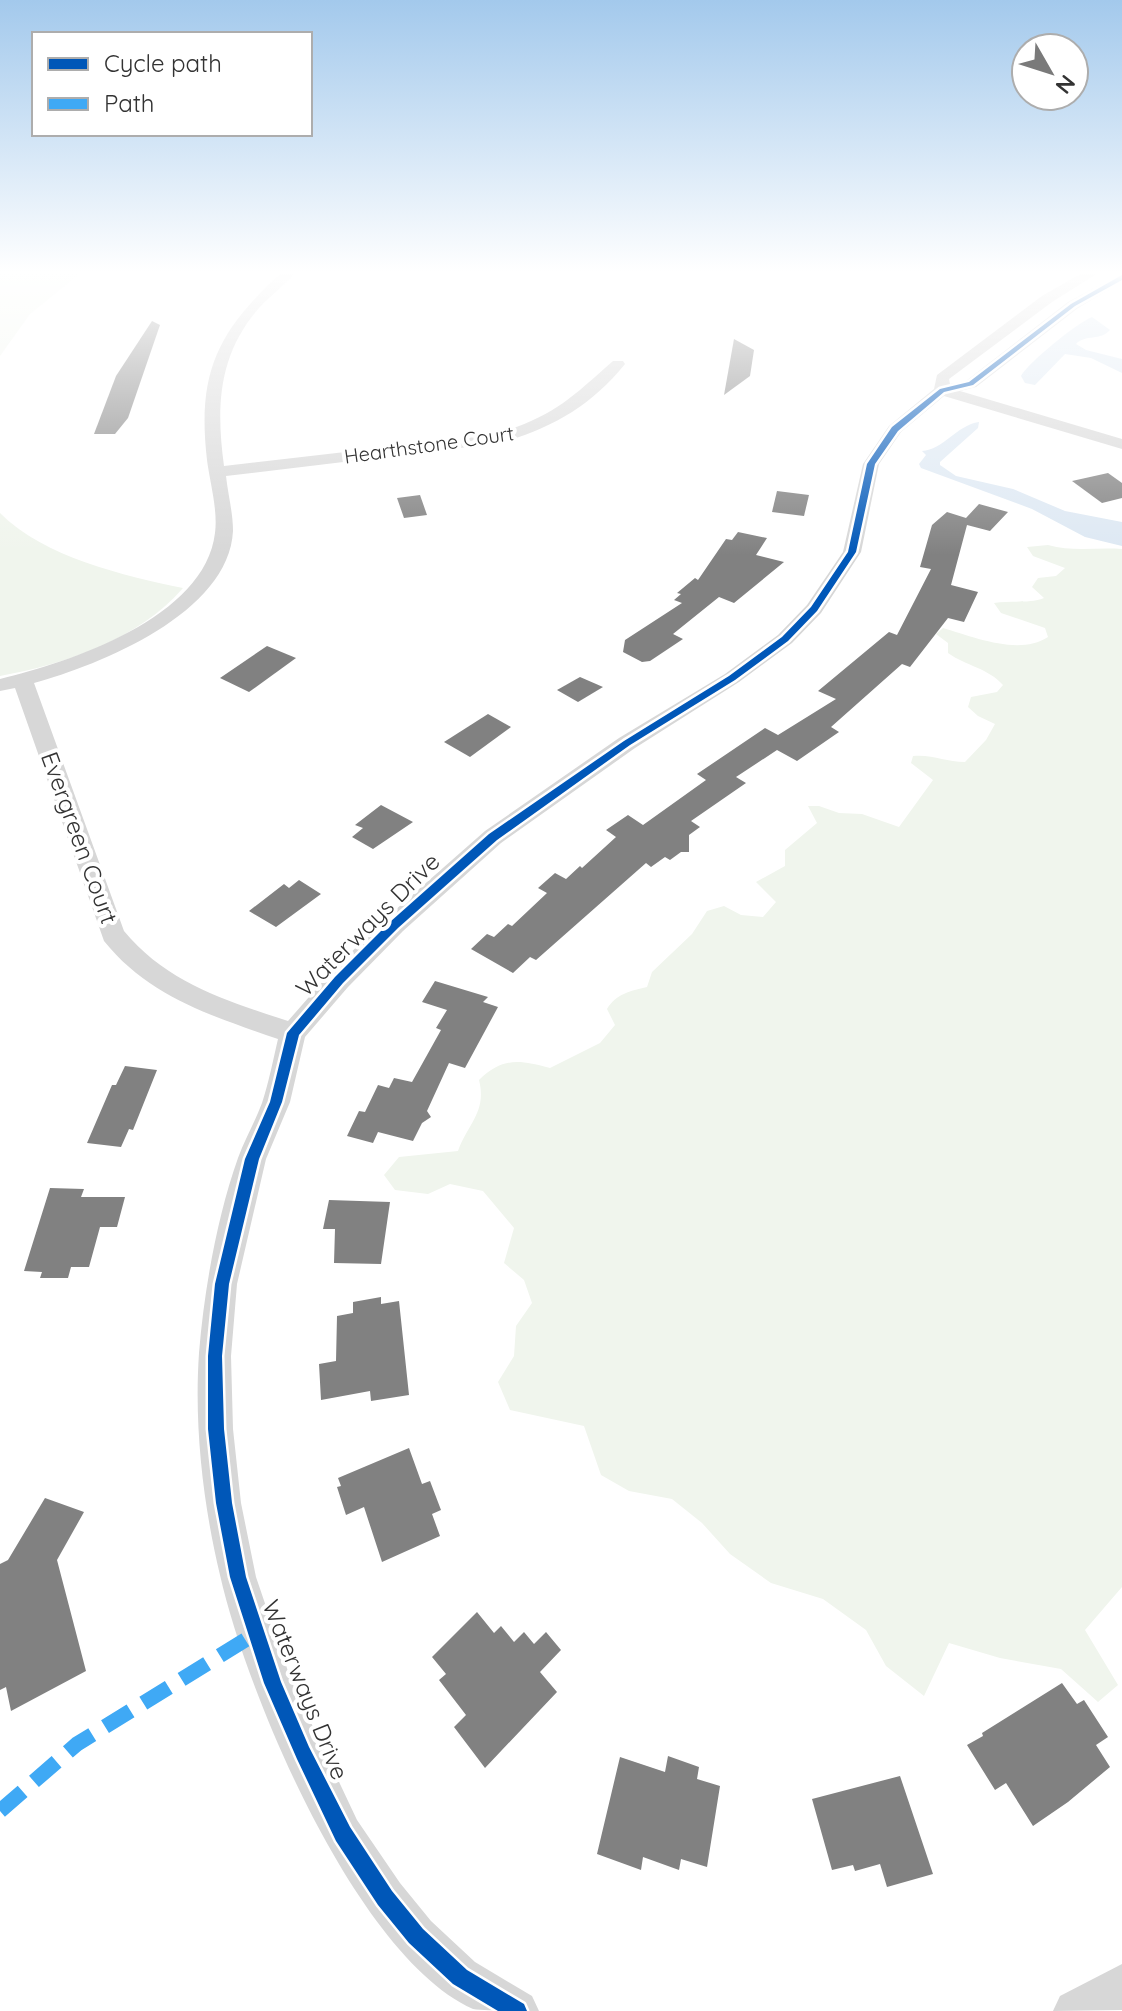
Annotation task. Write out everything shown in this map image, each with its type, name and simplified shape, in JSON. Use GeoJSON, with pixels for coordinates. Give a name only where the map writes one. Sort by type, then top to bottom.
{"type":"FeatureCollection","features":[{"type":"Feature","properties":{"kind":"street"},"geometry":{"type":"LineString","coordinates":[[11,683],[115,647],[158,621],[194,592],[215,564],[224,540],[210,392],[216,367]]}},
{"type":"Feature","properties":{"kind":"street","name":"Hearthstone Court"},"geometry":{"type":"LineString","coordinates":[[219,472],[495,440],[537,427],[567,410],[615,367]]}},
{"type":"Feature","properties":{"kind":"street","name":"Waterways Drive"},"geometry":{"type":"LineString","coordinates":[[942,390],[942,378],[957,367]]}},
{"type":"Feature","properties":{"kind":"street","name":"Waterways Drive"},"geometry":{"type":"LineString","coordinates":[[517,2011],[460,1977],[416,1936],[385,1898],[343,1834],[273,1683],[238,1577],[224,1503],[216,1429],[215,1356],[222,1284],[252,1159],[276,1102],[293,1033],[339,980],[394,925],[493,837],[627,743],[732,678],[785,639],[814,609],[852,552],[871,464],[895,429],[942,390],[971,384],[993,367]]}},
{"type":"Feature","properties":{"kind":"street"},"geometry":{"type":"LineString","coordinates":[[942,390],[1122,444]]}},
{"type":"Feature","properties":{"kind":"street","name":"Evergreen Court"},"geometry":{"type":"LineString","coordinates":[[11,683],[113,935],[122,948],[148,972],[197,999],[293,1033]]}},
{"type":"Feature","properties":{"kind":"street"},"geometry":{"type":"LineString","coordinates":[[1075,2011],[1122,1986]]}},
{"type":"Feature","properties":{"kind":"shaded area"},"geometry":{"type":"Polygon","coordinates":[[[1029,367],[1053,367],[1035,385],[1025,383],[1021,376],[1029,367]]]}},
{"type":"Feature","properties":{"kind":"shaded area"},"geometry":{"type":"Polygon","coordinates":[[[979,422],[978,428],[940,465],[956,476],[1013,489],[1065,511],[1122,522],[1122,546],[1085,537],[1032,509],[921,468],[919,464],[926,455],[922,451],[930,450],[979,422]]]}},
{"type":"Feature","properties":{"kind":"shaded area"},"geometry":{"type":"Polygon","coordinates":[[[0,513],[39,542],[62,553],[111,571],[183,588],[145,622],[122,636],[75,657],[0,676],[0,513]]]}},
{"type":"Feature","properties":{"kind":"shaded area"},"geometry":{"type":"Polygon","coordinates":[[[1048,545],[1076,549],[1122,549],[1122,1587],[1085,1630],[1118,1685],[1098,1702],[1061,1669],[1000,1658],[949,1643],[924,1696],[886,1666],[866,1630],[823,1599],[771,1583],[730,1554],[702,1523],[672,1499],[629,1491],[601,1475],[584,1426],[510,1410],[498,1382],[514,1356],[516,1326],[532,1303],[524,1280],[504,1263],[514,1228],[483,1191],[450,1184],[428,1194],[395,1190],[384,1175],[399,1157],[458,1151],[479,1109],[479,1080],[496,1067],[520,1062],[550,1068],[600,1043],[615,1025],[607,1009],[611,1004],[624,994],[647,987],[652,972],[692,934],[707,911],[724,906],[741,915],[763,917],[776,902],[756,882],[785,866],[785,850],[817,823],[808,806],[862,814],[899,827],[933,780],[911,763],[913,756],[965,762],[986,740],[995,724],[968,707],[971,697],[997,692],[1003,685],[991,675],[948,653],[948,643],[936,634],[943,628],[1010,645],[1024,645],[1048,637],[1045,628],[1001,613],[994,603],[1044,598],[1032,587],[1038,578],[1056,576],[1065,568],[1033,556],[1027,547],[1048,545]]]}},
{"type":"Feature","properties":{"kind":"building"},"geometry":{"type":"Polygon","coordinates":[[[122,367],[146,367],[128,418],[115,434],[94,434],[122,367]]]}},
{"type":"Feature","properties":{"kind":"building"},"geometry":{"type":"Polygon","coordinates":[[[729,367],[751,367],[750,376],[724,395],[729,367]]]}},
{"type":"Feature","properties":{"kind":"building"},"geometry":{"type":"Polygon","coordinates":[[[1108,473],[1122,483],[1122,498],[1102,503],[1072,481],[1108,473]]]}},
{"type":"Feature","properties":{"kind":"building"},"geometry":{"type":"Polygon","coordinates":[[[777,491],[809,495],[804,516],[772,512],[777,491]]]}},
{"type":"Feature","properties":{"kind":"building"},"geometry":{"type":"Polygon","coordinates":[[[420,495],[427,515],[404,518],[397,498],[420,495]]]}},
{"type":"Feature","properties":{"kind":"building"},"geometry":{"type":"Polygon","coordinates":[[[979,504],[1008,512],[990,531],[967,525],[951,585],[978,592],[964,622],[948,618],[910,667],[902,664],[831,727],[839,732],[797,761],[777,750],[736,777],[746,783],[691,821],[700,827],[689,835],[689,852],[681,852],[670,860],[665,857],[651,867],[646,863],[536,960],[530,957],[513,973],[471,949],[487,934],[494,937],[508,924],[512,926],[547,893],[538,888],[555,873],[566,879],[580,866],[582,868],[616,837],[606,830],[628,815],[643,825],[706,780],[697,774],[765,728],[778,735],[836,699],[818,691],[889,632],[897,635],[931,569],[920,567],[932,525],[947,512],[966,518],[979,504]]]}},
{"type":"Feature","properties":{"kind":"building"},"geometry":{"type":"Polygon","coordinates":[[[738,532],[767,538],[756,555],[784,562],[734,603],[719,597],[673,634],[683,639],[650,661],[642,662],[623,652],[625,640],[682,603],[674,600],[681,594],[677,593],[695,578],[698,580],[726,539],[732,540],[738,532]]]}},
{"type":"Feature","properties":{"kind":"building"},"geometry":{"type":"Polygon","coordinates":[[[267,646],[296,658],[249,692],[220,678],[267,646]]]}},
{"type":"Feature","properties":{"kind":"building"},"geometry":{"type":"Polygon","coordinates":[[[580,677],[603,687],[578,702],[557,690],[580,677]]]}},
{"type":"Feature","properties":{"kind":"building"},"geometry":{"type":"Polygon","coordinates":[[[488,714],[511,727],[470,757],[444,742],[488,714]]]}},
{"type":"Feature","properties":{"kind":"building"},"geometry":{"type":"Polygon","coordinates":[[[381,805],[413,822],[373,849],[352,837],[363,828],[355,825],[381,805]]]}},
{"type":"Feature","properties":{"kind":"building"},"geometry":{"type":"Polygon","coordinates":[[[299,880],[321,894],[276,927],[249,911],[284,884],[289,888],[299,880]]]}},
{"type":"Feature","properties":{"kind":"building"},"geometry":{"type":"Polygon","coordinates":[[[435,981],[488,997],[483,1002],[498,1007],[465,1068],[449,1063],[427,1111],[431,1117],[422,1123],[413,1141],[378,1132],[373,1143],[347,1136],[359,1111],[365,1112],[378,1085],[389,1088],[394,1078],[412,1082],[441,1030],[436,1028],[447,1010],[422,1002],[435,981]]]}},
{"type":"Feature","properties":{"kind":"building"},"geometry":{"type":"Polygon","coordinates":[[[125,1066],[157,1070],[133,1130],[129,1129],[121,1147],[87,1143],[112,1085],[116,1085],[125,1066]]]}},
{"type":"Feature","properties":{"kind":"building"},"geometry":{"type":"Polygon","coordinates":[[[50,1188],[84,1189],[81,1197],[125,1197],[117,1227],[100,1227],[89,1267],[71,1267],[68,1278],[40,1278],[42,1272],[24,1271],[50,1188]]]}},
{"type":"Feature","properties":{"kind":"building"},"geometry":{"type":"Polygon","coordinates":[[[329,1200],[390,1202],[381,1264],[334,1263],[335,1229],[323,1229],[329,1200]]]}},
{"type":"Feature","properties":{"kind":"building"},"geometry":{"type":"Polygon","coordinates":[[[381,1297],[381,1304],[399,1301],[409,1395],[371,1401],[370,1391],[321,1400],[319,1364],[336,1361],[337,1316],[353,1313],[353,1302],[381,1297]]]}},
{"type":"Feature","properties":{"kind":"building"},"geometry":{"type":"Polygon","coordinates":[[[409,1448],[422,1484],[430,1481],[441,1510],[432,1514],[440,1536],[382,1562],[364,1507],[346,1515],[337,1487],[341,1486],[338,1478],[409,1448]]]}},
{"type":"Feature","properties":{"kind":"building"},"geometry":{"type":"Polygon","coordinates":[[[45,1498],[84,1512],[57,1560],[86,1671],[11,1711],[6,1687],[0,1690],[0,1564],[8,1560],[45,1498]]]}},
{"type":"Feature","properties":{"kind":"building"},"geometry":{"type":"Polygon","coordinates":[[[477,1612],[494,1633],[501,1626],[514,1642],[524,1632],[534,1644],[546,1632],[561,1650],[540,1672],[557,1692],[485,1768],[454,1727],[466,1715],[439,1680],[446,1674],[432,1657],[477,1612]]]}},
{"type":"Feature","properties":{"kind":"building"},"geometry":{"type":"Polygon","coordinates":[[[1062,1683],[1077,1704],[1084,1700],[1108,1737],[1096,1745],[1110,1767],[1033,1826],[1006,1783],[995,1790],[967,1745],[1062,1683]]]}},
{"type":"Feature","properties":{"kind":"building"},"geometry":{"type":"Polygon","coordinates":[[[668,1756],[699,1767],[697,1779],[720,1786],[707,1867],[681,1859],[679,1870],[643,1857],[641,1870],[597,1854],[620,1757],[665,1772],[668,1756]]]}},
{"type":"Feature","properties":{"kind":"building"},"geometry":{"type":"Polygon","coordinates":[[[900,1776],[933,1874],[887,1887],[880,1864],[855,1871],[853,1865],[832,1870],[812,1799],[900,1776]]]}},
{"type":"Feature","properties":{"kind":"marked path"},"geometry":{"type":"LineString","coordinates":[[0,1811],[77,1744],[255,1634]]}},
{"type":"Feature","properties":{"kind":"cycle path"},"geometry":{"type":"LineString","coordinates":[[517,2011],[460,1977],[416,1936],[385,1898],[343,1834],[273,1683],[238,1577],[224,1503],[216,1429],[215,1356],[222,1284],[252,1159],[276,1102],[293,1033],[339,980],[394,925],[493,837],[627,743],[732,678],[785,639],[814,609],[852,552],[871,464],[895,429],[942,390],[971,384],[993,367]]}}]}
